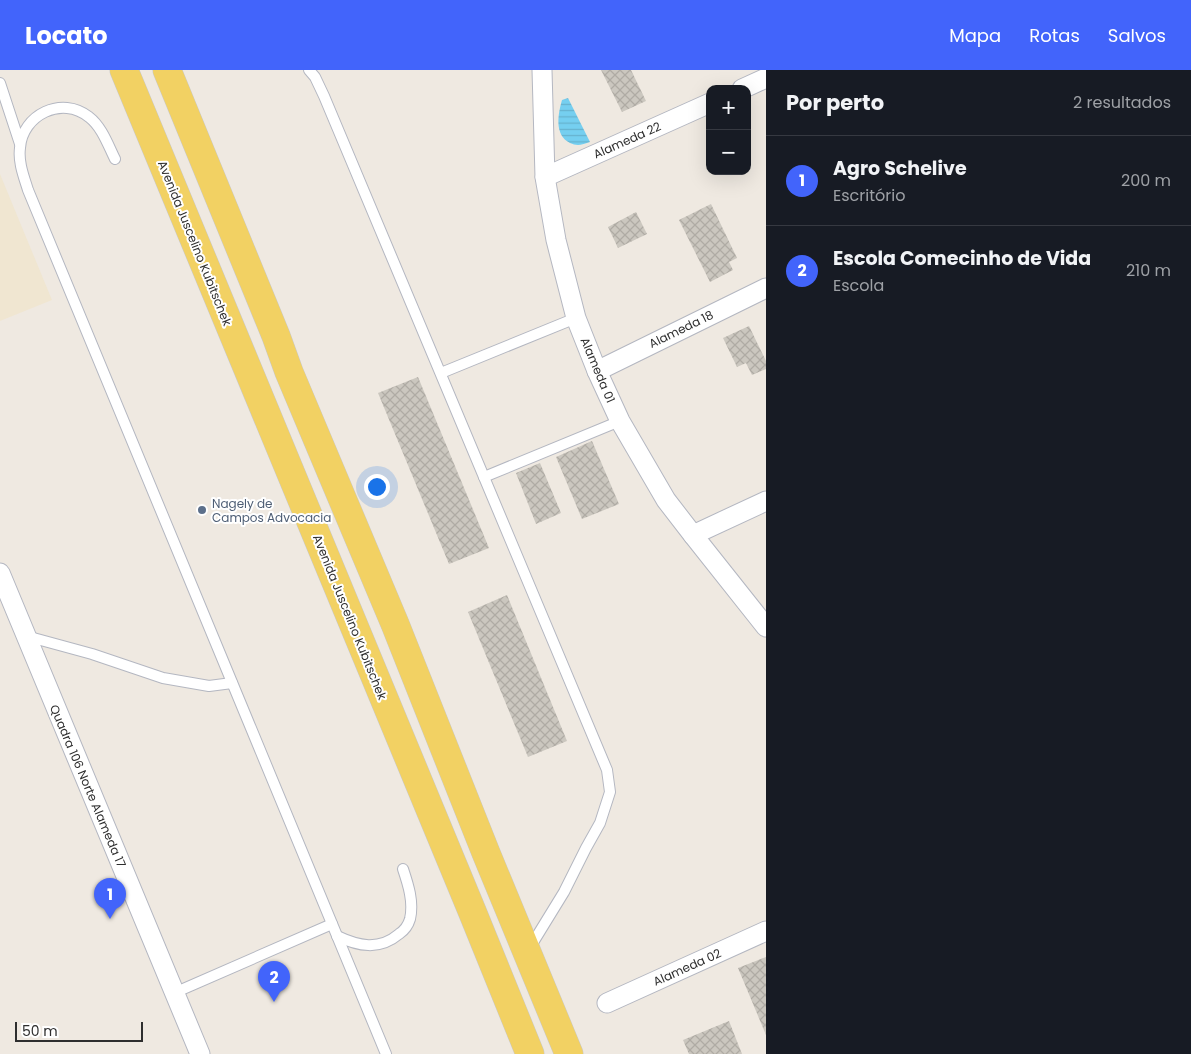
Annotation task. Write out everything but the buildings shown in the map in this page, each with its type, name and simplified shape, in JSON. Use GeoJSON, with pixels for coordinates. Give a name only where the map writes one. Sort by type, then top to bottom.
{"type":"FeatureCollection","features":[{"type":"Feature","properties":{"kind":"main road","name":"Avenida Juscelino Kubitschek"},"geometry":{"type":"LineString","coordinates":[[124,70],[530,1054]]}},
{"type":"Feature","properties":{"kind":"main road"},"geometry":{"type":"LineString","coordinates":[[167,70],[289,372],[392,616],[486,853],[569,1054]]}},
{"type":"Feature","properties":{"kind":"street","name":"Alameda 01"},"geometry":{"type":"LineString","coordinates":[[542,70],[545,178],[556,240],[576,318],[597,371],[620,421],[666,500],[766,627]]}},
{"type":"Feature","properties":{"kind":"street"},"geometry":{"type":"LineString","coordinates":[[751,85],[766,78]]}},
{"type":"Feature","properties":{"kind":"street","name":"Alameda 22"},"geometry":{"type":"LineString","coordinates":[[545,178],[706,105]]}},
{"type":"Feature","properties":{"kind":"street","name":"Alameda 18"},"geometry":{"type":"LineString","coordinates":[[597,371],[766,288]]}},
{"type":"Feature","properties":{"kind":"street"},"geometry":{"type":"LineString","coordinates":[[693,535],[766,501]]}},
{"type":"Feature","properties":{"kind":"street","name":"Quadra 106 Norte Alameda 17"},"geometry":{"type":"LineString","coordinates":[[0,573],[200,1054]]}},
{"type":"Feature","properties":{"kind":"street","name":"Alameda 02"},"geometry":{"type":"LineString","coordinates":[[607,1003],[766,931]]}},
{"type":"Feature","properties":{"kind":"lane"},"geometry":{"type":"LineString","coordinates":[[309,70],[315,77],[324,96],[607,770],[610,792],[600,823],[564,892],[527,952]]}},
{"type":"Feature","properties":{"kind":"lane"},"geometry":{"type":"LineString","coordinates":[[0,83],[20,144],[20,161],[28,190],[386,1054]]}},
{"type":"Feature","properties":{"kind":"lane"},"geometry":{"type":"LineString","coordinates":[[20,144],[24,132],[37,116],[53,109],[70,108],[84,113],[95,122],[115,159]]}},
{"type":"Feature","properties":{"kind":"lane"},"geometry":{"type":"LineString","coordinates":[[441,373],[576,318]]}},
{"type":"Feature","properties":{"kind":"lane"},"geometry":{"type":"LineString","coordinates":[[484,477],[620,421]]}},
{"type":"Feature","properties":{"kind":"lane"},"geometry":{"type":"LineString","coordinates":[[26,636],[92,654],[163,678],[209,686],[232,683]]}},
{"type":"Feature","properties":{"kind":"lane"},"geometry":{"type":"LineString","coordinates":[[337,936],[353,944],[371,946],[390,940],[406,928],[410,919],[411,905],[409,887],[403,869]]}},
{"type":"Feature","properties":{"kind":"lane"},"geometry":{"type":"LineString","coordinates":[[174,993],[332,924]]}},
{"type":"Feature","properties":{"kind":"shaded area"},"geometry":{"type":"Polygon","coordinates":[[[0,174],[52,300],[0,321],[0,174]]]}},
{"type":"Feature","properties":{"kind":"water"},"geometry":{"type":"Polygon","coordinates":[[[568,98],[590,142],[575,145],[561,135],[558,124],[559,112],[562,100],[568,98]]]}},
{"type":"Feature","properties":{"kind":"place","name":"Nagely de Campos Advocacia"},"geometry":{"type":"Point","coordinates":[202,510]}},
{"type":"Feature","properties":{"kind":"place","name":"Agro Schelive"},"geometry":{"type":"Point","coordinates":[110,919]}},
{"type":"Feature","properties":{"kind":"place","name":"Escola Comecinho de Vida"},"geometry":{"type":"Point","coordinates":[274,1002]}}]}
